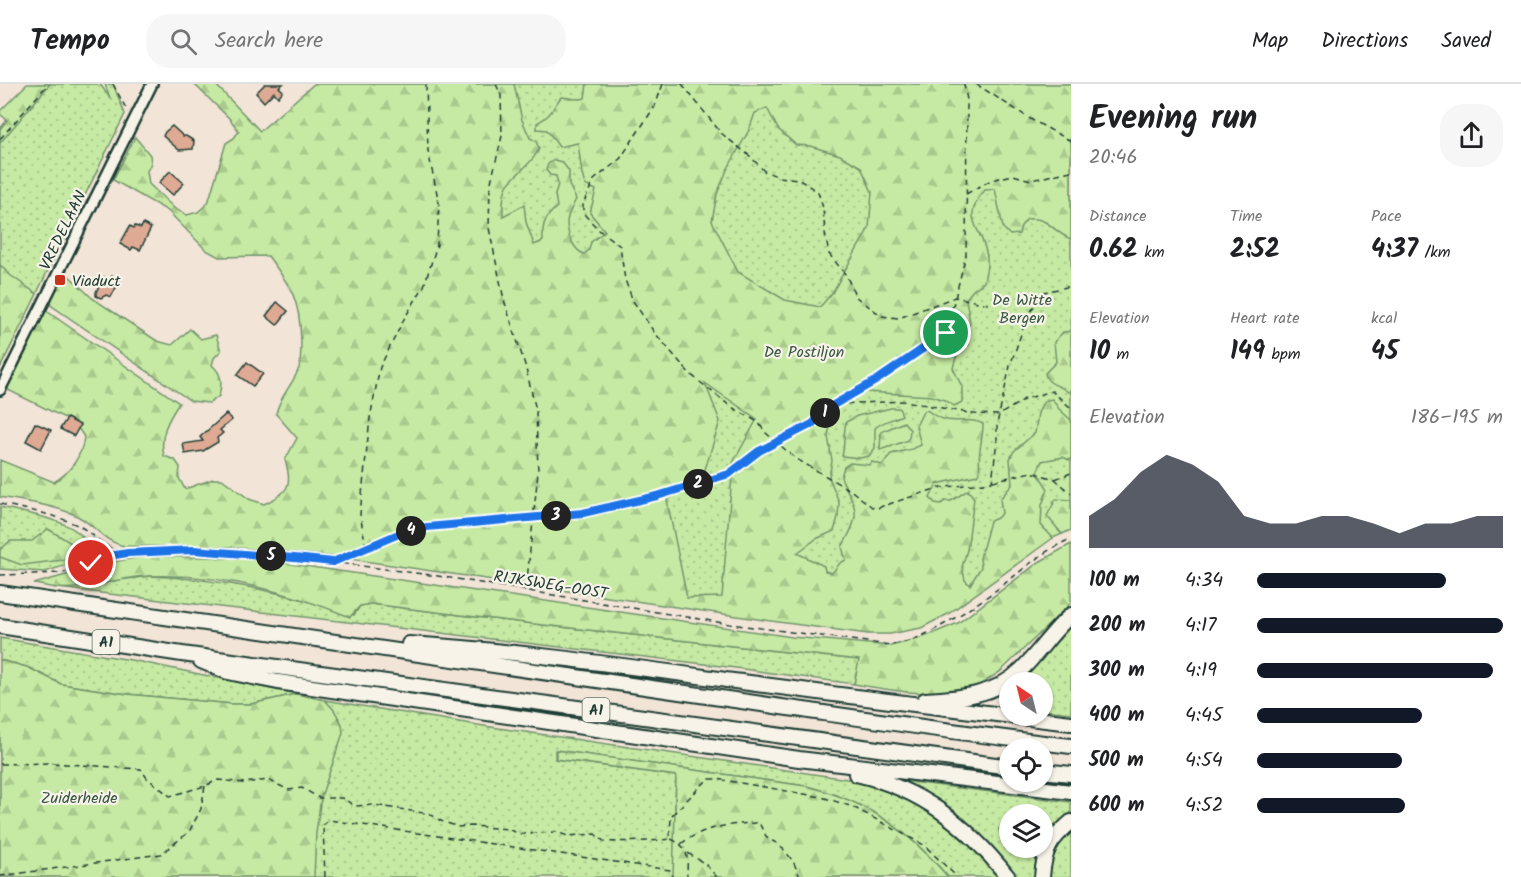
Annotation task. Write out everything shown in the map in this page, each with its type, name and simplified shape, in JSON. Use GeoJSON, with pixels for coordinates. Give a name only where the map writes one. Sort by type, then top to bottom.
{"type":"FeatureCollection","features":[{"type":"Feature","properties":{"kind":"highway","name":"A1"},"geometry":{"type":"LineString","coordinates":[[0,593],[326,639],[591,681],[975,735],[1071,746]]}},
{"type":"Feature","properties":{"kind":"highway","name":"A1"},"geometry":{"type":"LineString","coordinates":[[884,701],[969,696],[1004,684],[1021,670],[1071,615]]}},
{"type":"Feature","properties":{"kind":"highway","name":"A1"},"geometry":{"type":"LineString","coordinates":[[0,626],[182,654],[999,765]]}},
{"type":"Feature","properties":{"kind":"highway","name":"A1"},"geometry":{"type":"LineString","coordinates":[[326,639],[504,651],[1071,723]]}},
{"type":"Feature","properties":{"kind":"highway","name":"A1"},"geometry":{"type":"LineString","coordinates":[[182,654],[228,672],[278,682],[799,759],[1071,792]]}},
{"type":"Feature","properties":{"kind":"highway","name":"A1"},"geometry":{"type":"LineString","coordinates":[[799,759],[820,767],[871,777],[919,797],[962,826],[1008,877]]}},
{"type":"Feature","properties":{"kind":"highway"},"geometry":{"type":"LineString","coordinates":[[1053,772],[1071,774]]}},
{"type":"Feature","properties":{"kind":"highway"},"geometry":{"type":"LineString","coordinates":[[1042,877],[1047,850],[1053,839],[1071,822]]}},
{"type":"Feature","properties":{"kind":"street","name":"VREDELAAN"},"geometry":{"type":"LineString","coordinates":[[0,390],[152,84]]}},
{"type":"Feature","properties":{"kind":"path"},"geometry":{"type":"LineString","coordinates":[[0,139],[48,84]]}},
{"type":"Feature","properties":{"kind":"path"},"geometry":{"type":"LineString","coordinates":[[113,84],[133,122]]}},
{"type":"Feature","properties":{"kind":"path"},"geometry":{"type":"LineString","coordinates":[[367,547],[360,514],[370,418],[380,367],[404,319],[424,286],[436,245],[439,203],[428,151],[426,84]]}},
{"type":"Feature","properties":{"kind":"path"},"geometry":{"type":"LineString","coordinates":[[496,84],[501,95],[502,136],[490,186],[489,228],[504,300],[525,365],[536,410],[538,472],[526,591]]}},
{"type":"Feature","properties":{"kind":"path"},"geometry":{"type":"LineString","coordinates":[[663,84],[655,106],[620,159],[594,180],[583,204],[583,213],[599,230],[620,246],[625,280],[633,302],[654,332],[690,374],[730,406],[758,422],[776,443],[795,458],[853,492],[872,507],[877,508],[938,488],[992,482],[1031,472],[1055,479],[1071,494]]}},
{"type":"Feature","properties":{"kind":"path"},"geometry":{"type":"LineString","coordinates":[[682,84],[721,133],[752,157],[764,171],[779,177],[798,179],[818,192],[823,208],[829,254],[846,275],[856,297],[882,316],[899,318],[955,297],[992,305]]}},
{"type":"Feature","properties":{"kind":"path"},"geometry":{"type":"LineString","coordinates":[[333,562],[401,533],[427,527],[583,513],[657,496],[729,474],[759,451],[812,424],[835,404],[877,380],[946,333],[966,255],[967,100],[964,84]]}},
{"type":"Feature","properties":{"kind":"path"},"geometry":{"type":"LineString","coordinates":[[976,84],[1032,120],[1071,141]]}},
{"type":"Feature","properties":{"kind":"path"},"geometry":{"type":"LineString","coordinates":[[965,195],[991,180],[1014,175],[1031,180],[1071,171]]}},
{"type":"Feature","properties":{"kind":"path"},"geometry":{"type":"LineString","coordinates":[[992,482],[999,415],[1010,366],[1027,317],[1044,292],[1071,286]]}},
{"type":"Feature","properties":{"kind":"path"},"geometry":{"type":"LineString","coordinates":[[835,404],[905,401],[974,414],[999,415],[1025,399],[1052,391],[1071,408]]}},
{"type":"Feature","properties":{"kind":"path"},"geometry":{"type":"LineString","coordinates":[[1055,479],[1071,473]]}},
{"type":"Feature","properties":{"kind":"path"},"geometry":{"type":"LineString","coordinates":[[0,504],[81,527],[105,547],[128,553]]}},
{"type":"Feature","properties":{"kind":"path"},"geometry":{"type":"LineString","coordinates":[[91,563],[96,549],[92,536]]}},
{"type":"Feature","properties":{"kind":"path","name":"RIJKSWEG-OOST"},"geometry":{"type":"LineString","coordinates":[[0,575],[63,573],[107,556],[194,550],[333,562],[438,576],[729,624],[890,645],[915,639],[931,632],[998,589],[1027,564],[1056,544],[1071,539]]}},
{"type":"Feature","properties":{"kind":"path"},"geometry":{"type":"LineString","coordinates":[[0,764],[52,763],[141,769],[147,778],[170,796],[218,780],[244,783],[268,780],[288,790],[302,788],[319,798],[342,798],[355,806],[374,805],[430,814],[458,827],[507,829],[521,834],[556,832],[567,836],[595,834],[605,842],[636,840],[645,842],[670,839],[681,844],[687,852],[705,864],[717,877]]}},
{"type":"Feature","properties":{"kind":"path"},"geometry":{"type":"LineString","coordinates":[[670,839],[670,816],[708,779],[717,779],[822,797],[853,807],[924,845],[957,877]]}},
{"type":"Feature","properties":{"kind":"path"},"geometry":{"type":"LineString","coordinates":[[0,876],[161,854],[189,832],[201,809],[205,786]]}},
{"type":"Feature","properties":{"kind":"path"},"geometry":{"type":"LineString","coordinates":[[325,877],[323,825],[329,820],[670,870],[674,877]]}},
{"type":"Feature","properties":{"kind":"path"},"geometry":{"type":"LineString","coordinates":[[681,844],[692,835],[724,824],[759,823],[766,838],[780,845],[793,861],[800,877]]}},
{"type":"Feature","properties":{"kind":"path"},"geometry":{"type":"LineString","coordinates":[[687,852],[687,877]]}},
{"type":"Feature","properties":{"kind":"green space"},"geometry":{"type":"Polygon","coordinates":[[[27,84],[50,84],[0,143],[0,129],[7,120],[0,114],[0,111],[27,84]]]}},
{"type":"Feature","properties":{"kind":"green space"},"geometry":{"type":"Polygon","coordinates":[[[37,84],[100,84],[110,98],[105,84],[113,84],[125,114],[0,368],[0,129],[37,84]]]}},
{"type":"Feature","properties":{"kind":"green space","name":"De Postiljon"},"geometry":{"type":"Polygon","coordinates":[[[194,84],[215,84],[260,131],[314,84],[514,84],[522,120],[530,138],[536,141],[539,149],[529,163],[507,185],[503,216],[524,205],[526,222],[534,245],[543,241],[545,222],[557,207],[555,195],[558,184],[556,176],[550,175],[546,170],[548,164],[554,160],[562,162],[569,171],[569,185],[576,199],[567,219],[568,231],[571,241],[584,254],[589,250],[591,242],[605,231],[590,213],[596,190],[585,185],[578,143],[559,147],[547,130],[537,129],[537,123],[549,114],[561,97],[585,98],[587,84],[1071,84],[1071,239],[1046,222],[1034,219],[1027,219],[1021,226],[1019,234],[1010,235],[1003,228],[995,189],[985,190],[977,201],[973,217],[985,247],[987,261],[984,282],[966,299],[970,323],[953,368],[962,387],[962,402],[954,406],[932,396],[866,392],[849,399],[833,410],[828,436],[832,461],[829,477],[839,502],[838,517],[834,531],[816,539],[797,553],[824,566],[825,571],[832,573],[840,563],[846,560],[842,547],[853,526],[855,511],[841,477],[844,467],[850,463],[870,465],[872,462],[882,465],[891,454],[921,445],[916,426],[923,412],[927,410],[943,419],[983,424],[979,457],[980,470],[977,475],[937,484],[930,498],[935,503],[941,504],[951,501],[968,490],[974,498],[967,550],[962,567],[965,580],[970,585],[981,567],[980,558],[990,521],[1002,513],[1000,499],[1012,485],[1010,459],[1014,451],[1035,433],[1038,413],[1044,401],[1052,399],[1071,420],[1071,461],[1063,457],[1042,461],[1037,472],[1048,489],[1042,505],[1041,525],[1053,538],[948,614],[921,628],[890,634],[868,634],[337,557],[229,547],[124,546],[109,540],[73,514],[47,506],[0,497],[0,460],[54,482],[74,463],[83,444],[84,437],[75,423],[6,389],[45,310],[179,403],[166,428],[163,448],[164,456],[175,460],[180,467],[179,478],[185,489],[213,479],[222,479],[249,499],[264,504],[284,492],[289,476],[285,460],[297,438],[276,414],[299,368],[301,358],[299,315],[289,286],[268,256],[219,257],[206,250],[168,211],[113,180],[135,137],[150,155],[151,163],[147,171],[149,184],[175,209],[187,215],[198,212],[208,203],[226,143],[239,131],[194,84]],[[767,108],[755,113],[749,130],[727,170],[717,194],[712,221],[738,272],[785,300],[820,307],[832,293],[869,228],[872,192],[861,167],[840,155],[810,146],[796,145],[778,129],[767,108]],[[705,383],[720,421],[703,476],[667,500],[687,598],[722,597],[733,463],[757,419],[705,383]]]}},
{"type":"Feature","properties":{"kind":"green space","name":"De Postiljon"},"geometry":{"type":"Polygon","coordinates":[[[365,84],[1071,84],[1071,524],[1058,530],[1062,534],[1053,538],[1049,535],[994,575],[894,629],[426,566],[365,84]]]}},
{"type":"Feature","properties":{"kind":"green space"},"geometry":{"type":"Polygon","coordinates":[[[0,265],[37,294],[0,368],[0,265]]]}},
{"type":"Feature","properties":{"kind":"green space"},"geometry":{"type":"Polygon","coordinates":[[[65,272],[92,298],[157,341],[172,345],[190,329],[201,339],[216,335],[221,351],[214,358],[212,365],[221,379],[219,396],[209,403],[191,401],[49,304],[65,272]]]}},
{"type":"Feature","properties":{"kind":"green space"},"geometry":{"type":"Polygon","coordinates":[[[1071,331],[1071,392],[1068,392],[1051,383],[1045,373],[1056,362],[1054,342],[1063,332],[1071,331]]]}},
{"type":"Feature","properties":{"kind":"green space"},"geometry":{"type":"Polygon","coordinates":[[[899,408],[902,415],[875,428],[875,448],[869,456],[860,458],[842,456],[846,422],[857,416],[899,408]]]}},
{"type":"Feature","properties":{"kind":"green space"},"geometry":{"type":"Polygon","coordinates":[[[904,422],[910,430],[909,438],[880,450],[881,432],[904,422]]]}},
{"type":"Feature","properties":{"kind":"green space"},"geometry":{"type":"Polygon","coordinates":[[[1056,499],[1071,500],[1071,530],[1062,534],[1047,516],[1056,499]]]}},
{"type":"Feature","properties":{"kind":"green space"},"geometry":{"type":"Polygon","coordinates":[[[0,507],[42,517],[72,528],[83,537],[87,547],[85,559],[45,572],[0,569],[0,507]]]}},
{"type":"Feature","properties":{"kind":"green space"},"geometry":{"type":"Polygon","coordinates":[[[48,529],[78,547],[63,560],[22,565],[0,557],[0,550],[10,541],[32,541],[48,529]]]}},
{"type":"Feature","properties":{"kind":"green space"},"geometry":{"type":"Polygon","coordinates":[[[1071,544],[1071,603],[1001,671],[968,690],[943,694],[854,684],[859,660],[371,604],[360,606],[350,617],[277,592],[200,577],[148,576],[68,588],[34,584],[112,562],[147,556],[250,558],[792,637],[891,646],[924,637],[958,623],[1039,562],[1071,544]]]}},
{"type":"Feature","properties":{"kind":"green space"},"geometry":{"type":"Polygon","coordinates":[[[150,576],[203,580],[254,588],[354,615],[360,606],[371,604],[860,660],[854,684],[713,665],[58,588],[150,576]]]}},
{"type":"Feature","properties":{"kind":"green space"},"geometry":{"type":"Polygon","coordinates":[[[1071,622],[1071,713],[1053,711],[1053,672],[1025,672],[1071,622]]]}},
{"type":"Feature","properties":{"kind":"green space"},"geometry":{"type":"Polygon","coordinates":[[[0,638],[131,660],[296,694],[251,704],[232,704],[127,694],[61,684],[27,667],[0,660],[0,638]]]}},
{"type":"Feature","properties":{"kind":"green space"},"geometry":{"type":"Polygon","coordinates":[[[0,660],[27,667],[61,684],[127,694],[232,704],[251,704],[296,694],[325,700],[342,724],[343,733],[321,797],[316,833],[314,877],[0,877],[0,660]]]}},
{"type":"Feature","properties":{"kind":"green space","name":"Zuiderheide"},"geometry":{"type":"Polygon","coordinates":[[[0,697],[339,719],[325,700],[484,726],[868,782],[906,798],[940,820],[1000,877],[948,877],[933,860],[901,832],[867,809],[828,792],[806,786],[555,750],[555,759],[676,776],[675,808],[933,877],[0,877],[0,697]]]}},
{"type":"Feature","properties":{"kind":"green space"},"geometry":{"type":"Polygon","coordinates":[[[556,750],[806,786],[828,792],[867,809],[902,832],[918,845],[948,877],[673,877],[676,776],[556,759],[556,750]]]}},
{"type":"Feature","properties":{"kind":"green space"},"geometry":{"type":"Polygon","coordinates":[[[887,779],[1071,802],[1071,818],[1054,832],[1053,804],[999,804],[999,858],[1041,858],[1037,877],[1015,877],[994,853],[887,779]]]}},
{"type":"Feature","properties":{"kind":"green space"},"geometry":{"type":"Polygon","coordinates":[[[1071,831],[1071,877],[1048,877],[1054,851],[1071,831]]]}},
{"type":"Feature","properties":{"kind":"building"},"geometry":{"type":"Polygon","coordinates":[[[265,84],[283,84],[279,87],[283,91],[278,97],[274,92],[264,102],[256,93],[265,84]]]}},
{"type":"Feature","properties":{"kind":"building"},"geometry":{"type":"Polygon","coordinates":[[[172,126],[183,136],[194,141],[193,149],[179,150],[163,136],[172,126]]]}},
{"type":"Feature","properties":{"kind":"building"},"geometry":{"type":"Polygon","coordinates":[[[170,171],[184,183],[173,195],[159,183],[170,171]]]}},
{"type":"Feature","properties":{"kind":"building"},"geometry":{"type":"Polygon","coordinates":[[[143,224],[151,228],[140,250],[133,247],[131,250],[120,244],[130,226],[141,228],[143,224]]]}},
{"type":"Feature","properties":{"kind":"building"},"geometry":{"type":"Polygon","coordinates":[[[112,276],[120,280],[111,297],[96,296],[104,277],[110,280],[112,276]]]}},
{"type":"Feature","properties":{"kind":"building"},"geometry":{"type":"Polygon","coordinates":[[[277,302],[288,311],[277,325],[266,316],[277,302]]]}},
{"type":"Feature","properties":{"kind":"building"},"geometry":{"type":"Polygon","coordinates":[[[247,362],[263,374],[253,386],[237,375],[247,362]]]}},
{"type":"Feature","properties":{"kind":"building"},"geometry":{"type":"Polygon","coordinates":[[[226,414],[232,420],[220,430],[223,433],[217,438],[218,442],[203,451],[185,454],[183,444],[203,441],[200,437],[226,414]]]}},
{"type":"Feature","properties":{"kind":"building"},"geometry":{"type":"Polygon","coordinates":[[[67,418],[80,425],[74,436],[60,429],[67,418]]]}},
{"type":"Feature","properties":{"kind":"building"},"geometry":{"type":"Polygon","coordinates":[[[35,423],[51,430],[41,449],[26,441],[35,423]]]}},
{"type":"Feature","properties":{"kind":"place","name":"Viaduct"},"geometry":{"type":"Point","coordinates":[60,280]}},
{"type":"Feature","properties":{"kind":"route"},"geometry":{"type":"LineString","coordinates":[[91,563],[107,556],[128,553],[194,550],[333,562],[401,533],[427,527],[583,513],[657,496],[729,474],[759,451],[812,424],[835,404],[877,380],[946,333]]}},
{"type":"Feature","properties":{"kind":"park label","name":"De Witte Bergen"},"geometry":{"type":"Point","coordinates":[1022,308]}}]}
